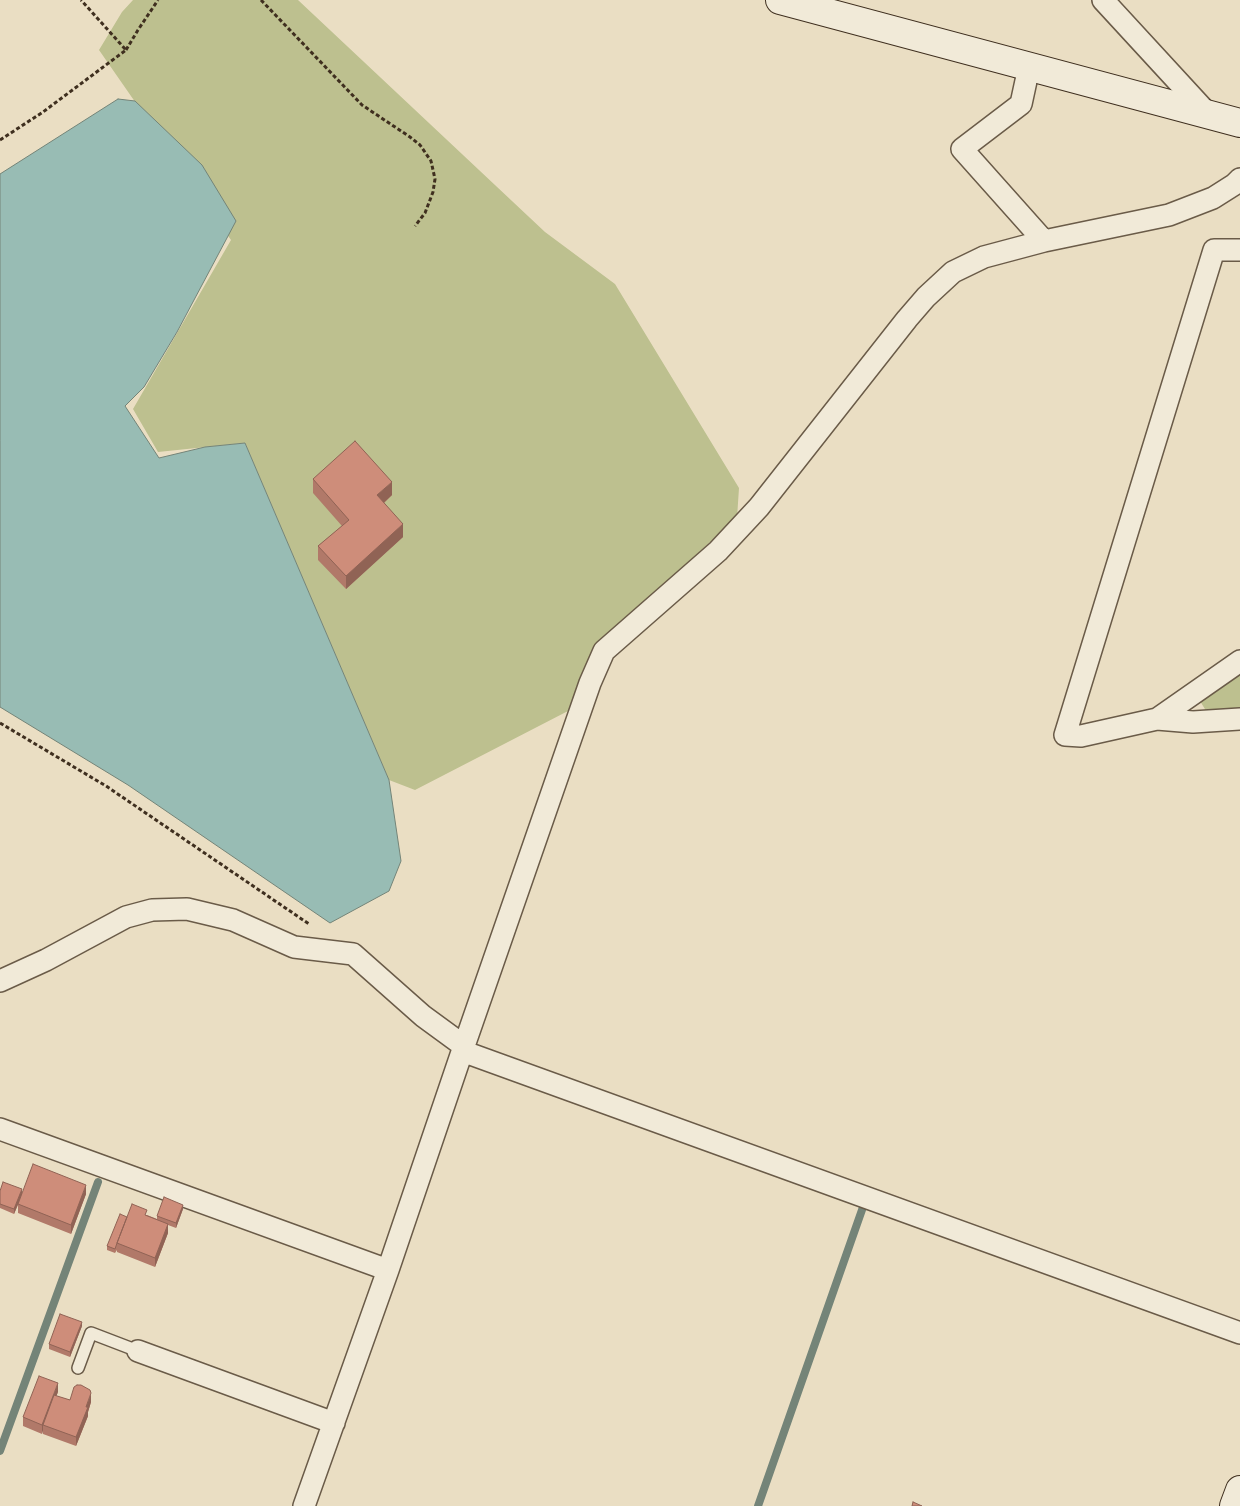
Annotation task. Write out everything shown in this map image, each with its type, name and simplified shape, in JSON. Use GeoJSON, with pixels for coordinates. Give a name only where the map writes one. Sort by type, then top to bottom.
{"type":"FeatureCollection","features":[{"type":"Feature","properties":{"kind":"street"},"geometry":{"type":"LineString","coordinates":[[780,0],[1240,123]]}},
{"type":"Feature","properties":{"kind":"street"},"geometry":{"type":"LineString","coordinates":[[1103,0],[1207,113]]}},
{"type":"Feature","properties":{"kind":"street"},"geometry":{"type":"LineString","coordinates":[[1029,66],[1021,104],[962,149],[1044,241]]}},
{"type":"Feature","properties":{"kind":"street"},"geometry":{"type":"LineString","coordinates":[[304,1506],[388,1270],[590,682],[604,651],[718,551],[759,507],[907,319],[926,297],[953,272],[984,257],[1044,241],[1169,215],[1214,198],[1240,179]]}},
{"type":"Feature","properties":{"kind":"street"},"geometry":{"type":"LineString","coordinates":[[1240,250],[1214,250],[1065,735],[1081,736],[1157,719],[1193,722],[1240,719]]}},
{"type":"Feature","properties":{"kind":"street"},"geometry":{"type":"LineString","coordinates":[[1157,719],[1240,661]]}},
{"type":"Feature","properties":{"kind":"street"},"geometry":{"type":"LineString","coordinates":[[0,981],[46,960],[126,916],[152,910],[187,909],[233,920],[294,947],[352,954],[463,1048],[1240,1333]]}},
{"type":"Feature","properties":{"kind":"street"},"geometry":{"type":"LineString","coordinates":[[0,1129],[388,1270]]}},
{"type":"Feature","properties":{"kind":"street"},"geometry":{"type":"LineString","coordinates":[[138,1351],[334,1423]]}},
{"type":"Feature","properties":{"kind":"street"},"geometry":{"type":"LineString","coordinates":[[1234,1506],[1240,1490]]}},
{"type":"Feature","properties":{"kind":"lane"},"geometry":{"type":"LineString","coordinates":[[78,1368],[91,1333],[138,1351]]}},
{"type":"Feature","properties":{"kind":"path"},"geometry":{"type":"LineString","coordinates":[[81,0],[126,50]]}},
{"type":"Feature","properties":{"kind":"path"},"geometry":{"type":"LineString","coordinates":[[0,140],[43,112],[126,50],[158,0]]}},
{"type":"Feature","properties":{"kind":"path"},"geometry":{"type":"LineString","coordinates":[[261,0],[362,105],[420,145],[431,161],[435,179],[432,192],[425,213],[415,226]]}},
{"type":"Feature","properties":{"kind":"path"},"geometry":{"type":"LineString","coordinates":[[0,723],[106,786],[316,928]]}},
{"type":"Feature","properties":{"kind":"green space"},"geometry":{"type":"Polygon","coordinates":[[[133,0],[298,0],[545,232],[615,284],[739,488],[737,518],[593,648],[568,711],[415,790],[389,780],[245,443],[158,452],[133,409],[231,240],[99,50],[122,12],[133,0]]]}},
{"type":"Feature","properties":{"kind":"green space"},"geometry":{"type":"Polygon","coordinates":[[[1240,673],[1240,711],[1208,714],[1200,701],[1240,673]]]}},
{"type":"Feature","properties":{"kind":"water"},"geometry":{"type":"Polygon","coordinates":[[[118,99],[135,101],[202,165],[236,221],[177,332],[144,387],[125,406],[159,458],[205,447],[245,443],[389,780],[401,861],[389,891],[330,923],[128,785],[0,707],[0,174],[118,99]]]}},
{"type":"Feature","properties":{"kind":"building"},"geometry":{"type":"Polygon","coordinates":[[[355,441],[392,482],[377,495],[403,524],[346,576],[318,546],[349,520],[313,479],[355,441]]]}},
{"type":"Feature","properties":{"kind":"building"},"geometry":{"type":"Polygon","coordinates":[[[33,1164],[86,1185],[71,1225],[18,1204],[33,1164]]]}},
{"type":"Feature","properties":{"kind":"building"},"geometry":{"type":"Polygon","coordinates":[[[3,1182],[22,1189],[14,1209],[0,1204],[0,1191],[3,1182]]]}},
{"type":"Feature","properties":{"kind":"building"},"geometry":{"type":"Polygon","coordinates":[[[164,1197],[183,1205],[176,1223],[157,1216],[164,1197]]]}},
{"type":"Feature","properties":{"kind":"building"},"geometry":{"type":"Polygon","coordinates":[[[132,1204],[147,1210],[145,1215],[168,1224],[155,1258],[117,1243],[132,1204]]]}},
{"type":"Feature","properties":{"kind":"building"},"geometry":{"type":"Polygon","coordinates":[[[120,1214],[127,1217],[115,1249],[107,1246],[120,1214]]]}},
{"type":"Feature","properties":{"kind":"building"},"geometry":{"type":"Polygon","coordinates":[[[60,1314],[82,1322],[70,1352],[49,1344],[60,1314]]]}},
{"type":"Feature","properties":{"kind":"building"},"geometry":{"type":"Polygon","coordinates":[[[39,1376],[58,1383],[42,1425],[23,1417],[39,1376]]]}},
{"type":"Feature","properties":{"kind":"building"},"geometry":{"type":"Polygon","coordinates":[[[77,1385],[90,1390],[91,1393],[86,1407],[88,1407],[76,1437],[43,1425],[54,1395],[70,1400],[74,1387],[77,1385]]]}},
{"type":"Feature","properties":{"kind":"building"},"geometry":{"type":"Polygon","coordinates":[[[913,1502],[922,1506],[912,1506],[913,1502]]]}},
{"type":"Feature","properties":{"kind":"waterway"},"geometry":{"type":"LineString","coordinates":[[0,1451],[98,1182]]}},
{"type":"Feature","properties":{"kind":"waterway"},"geometry":{"type":"LineString","coordinates":[[758,1506],[863,1207]]}}]}
